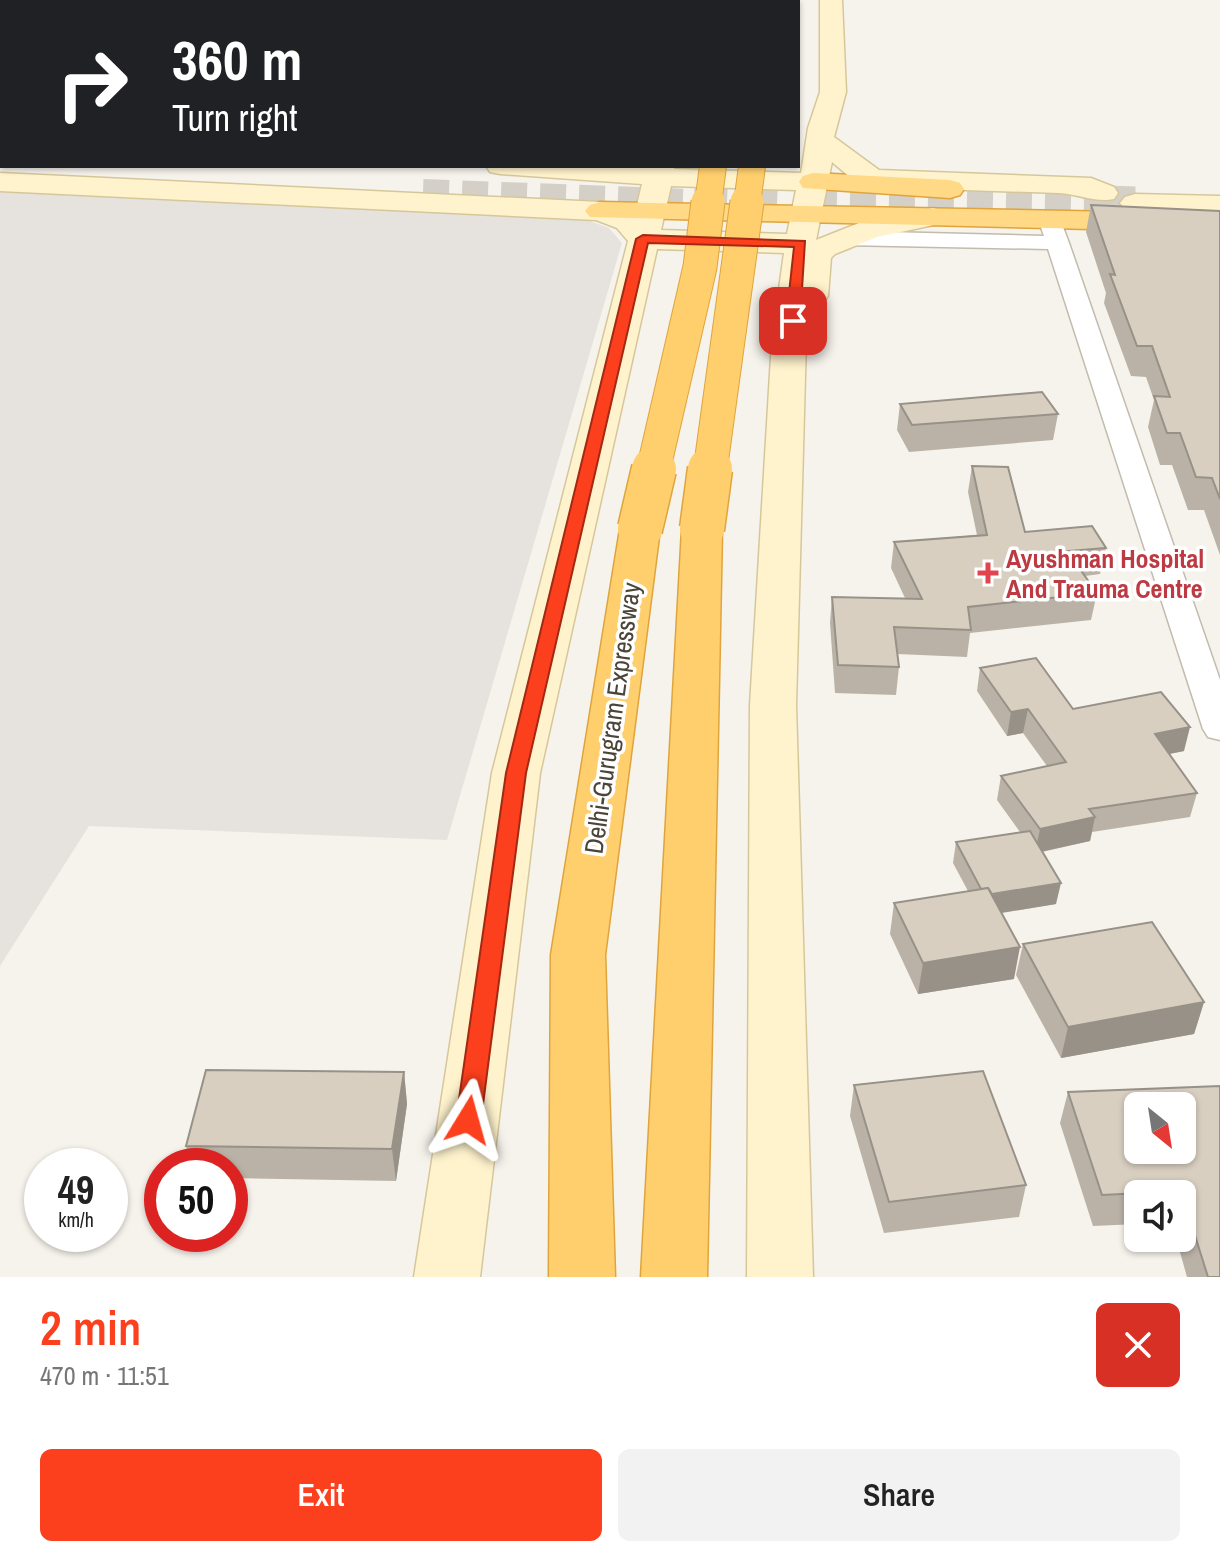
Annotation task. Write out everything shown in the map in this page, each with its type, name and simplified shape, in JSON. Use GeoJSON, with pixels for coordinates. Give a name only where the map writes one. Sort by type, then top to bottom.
{"type":"FeatureCollection","features":[{"type":"Feature","properties":{"kind":"highway","name":"Delhi-Gurugram Expressway"},"geometry":{"type":"LineString","coordinates":[[582,1277],[578,955],[640,529],[700,267],[713,168]]}},
{"type":"Feature","properties":{"kind":"highway"},"geometry":{"type":"LineString","coordinates":[[674,1277],[702,529],[752,168]]}},
{"type":"Feature","properties":{"kind":"highway"},"geometry":{"type":"LineString","coordinates":[[818,187],[1220,194]]}},
{"type":"Feature","properties":{"kind":"highway"},"geometry":{"type":"LineString","coordinates":[[818,187],[933,217],[1054,231],[1220,223]]}},
{"type":"Feature","properties":{"kind":"main road"},"geometry":{"type":"LineString","coordinates":[[780,1277],[773,705],[789,340],[818,187],[820,80],[831,0]]}},
{"type":"Feature","properties":{"kind":"main road"},"geometry":{"type":"LineString","coordinates":[[0,172],[428,187],[151,168]]}},
{"type":"Feature","properties":{"kind":"main road"},"geometry":{"type":"LineString","coordinates":[[537,168],[650,209],[818,187]]}},
{"type":"Feature","properties":{"kind":"main road"},"geometry":{"type":"LineString","coordinates":[[0,182],[600,211],[630,222],[650,209],[818,187],[861,172],[874,178],[1059,184],[1091,187],[1104,193]]}},
{"type":"Feature","properties":{"kind":"main road"},"geometry":{"type":"LineString","coordinates":[[1220,205],[1138,208],[1220,215]]}},
{"type":"Feature","properties":{"kind":"main road"},"geometry":{"type":"LineString","coordinates":[[447,1277],[516,773],[650,209]]}},
{"type":"Feature","properties":{"kind":"main road"},"geometry":{"type":"LineString","coordinates":[[793,321],[806,313],[811,304],[816,256],[828,245],[844,238],[933,217]]}},
{"type":"Feature","properties":{"kind":"street"},"geometry":{"type":"LineString","coordinates":[[844,238],[1054,231],[1220,729]]}},
{"type":"Feature","properties":{"kind":"shaded area"},"geometry":{"type":"Polygon","coordinates":[[[0,190],[576,216],[609,228],[622,243],[447,840],[89,826],[0,966],[0,190]]]}},
{"type":"Feature","properties":{"kind":"building"},"geometry":{"type":"Polygon","coordinates":[[[1091,205],[1220,211],[1220,499],[1212,478],[1196,477],[1180,433],[1167,433],[1154,396],[1170,397],[1152,346],[1137,346],[1110,274],[1115,275],[1091,205]]]}},
{"type":"Feature","properties":{"kind":"building"},"geometry":{"type":"Polygon","coordinates":[[[1042,392],[1058,414],[912,425],[900,404],[1042,392]]]}},
{"type":"Feature","properties":{"kind":"building"},"geometry":{"type":"Polygon","coordinates":[[[972,466],[1008,467],[1025,532],[1092,526],[1106,548],[1067,551],[1097,593],[968,607],[971,630],[894,627],[899,667],[838,665],[832,597],[922,599],[894,542],[987,535],[972,466]]]}},
{"type":"Feature","properties":{"kind":"building"},"geometry":{"type":"Polygon","coordinates":[[[1036,658],[1073,709],[1161,692],[1190,727],[1155,734],[1197,793],[1089,809],[1095,817],[1040,829],[1001,776],[1066,762],[1028,709],[1011,712],[980,668],[1036,658]]]}},
{"type":"Feature","properties":{"kind":"building"},"geometry":{"type":"Polygon","coordinates":[[[1030,831],[1061,883],[992,894],[988,888],[981,889],[956,842],[1030,831]]]}},
{"type":"Feature","properties":{"kind":"building"},"geometry":{"type":"Polygon","coordinates":[[[988,888],[1020,947],[923,963],[894,903],[988,888]]]}},
{"type":"Feature","properties":{"kind":"building"},"geometry":{"type":"Polygon","coordinates":[[[1152,922],[1204,1002],[1068,1027],[1023,944],[1152,922]]]}},
{"type":"Feature","properties":{"kind":"building"},"geometry":{"type":"Polygon","coordinates":[[[206,1070],[404,1072],[392,1149],[186,1146],[206,1070]]]}},
{"type":"Feature","properties":{"kind":"building"},"geometry":{"type":"Polygon","coordinates":[[[983,1071],[1026,1185],[889,1202],[854,1085],[983,1071]]]}},
{"type":"Feature","properties":{"kind":"building"},"geometry":{"type":"Polygon","coordinates":[[[1220,1086],[1220,1277],[1208,1277],[1196,1239],[1196,1180],[1124,1180],[1124,1194],[1102,1195],[1068,1092],[1220,1086]]]}},
{"type":"Feature","properties":{"kind":"tunnel"},"geometry":{"type":"LineString","coordinates":[[423,192],[711,203]]}},
{"type":"Feature","properties":{"kind":"tunnel"},"geometry":{"type":"LineString","coordinates":[[811,196],[1135,203],[1107,202]]}},
{"type":"Feature","properties":{"kind":"tunnel"},"geometry":{"type":"LineString","coordinates":[[694,202],[711,203]]}},
{"type":"Feature","properties":{"kind":"tunnel"},"geometry":{"type":"LineString","coordinates":[[711,203],[746,204]]}},
{"type":"Feature","properties":{"kind":"tunnel"},"geometry":{"type":"LineString","coordinates":[[711,203],[840,208]]}},
{"type":"Feature","properties":{"kind":"place","name":"Ayushman Hospital And Trauma Centre"},"geometry":{"type":"Point","coordinates":[988,573]}},
{"type":"Feature","properties":{"kind":"route"},"geometry":{"type":"LineString","coordinates":[[468,1120],[516,773],[643,239],[800,244],[793,321]]}}]}
